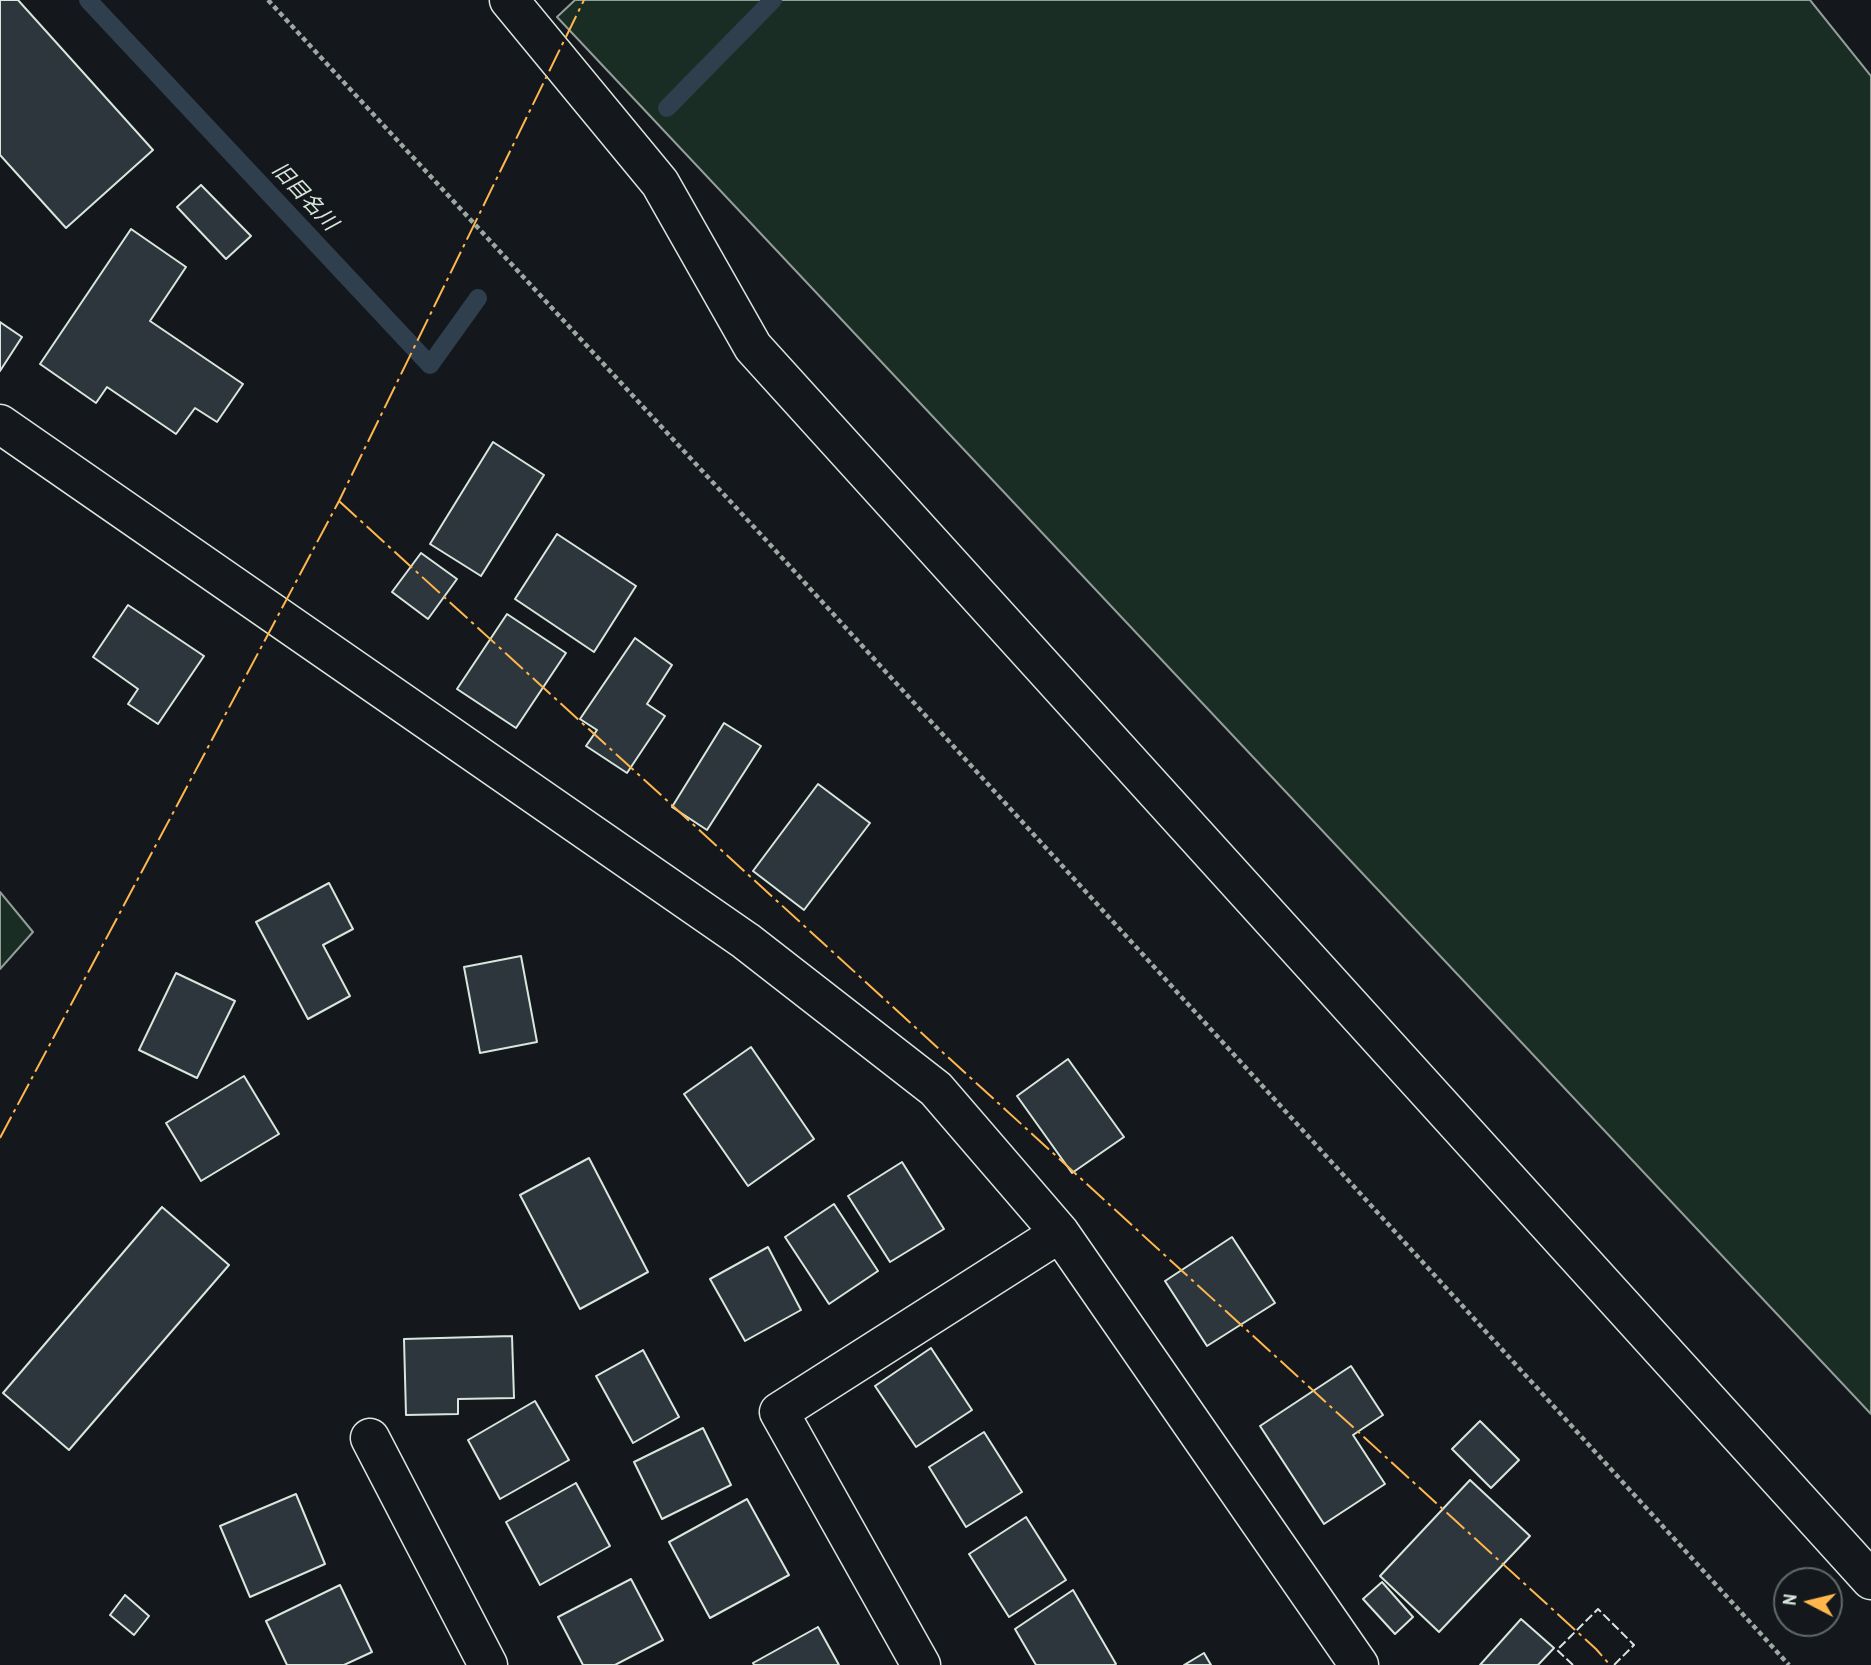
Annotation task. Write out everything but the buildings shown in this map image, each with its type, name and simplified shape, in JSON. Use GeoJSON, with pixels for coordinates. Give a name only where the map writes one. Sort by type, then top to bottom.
{"type":"FeatureCollection","features":[{"type":"Feature","properties":{"kind":"street"},"geometry":{"type":"LineString","coordinates":[[509,0],[660,183],[753,347],[1871,1580]]}},
{"type":"Feature","properties":{"kind":"street"},"geometry":{"type":"LineString","coordinates":[[0,424],[746,941],[936,1089],[1060,1233],[1359,1665]]}},
{"type":"Feature","properties":{"kind":"street"},"geometry":{"type":"LineString","coordinates":[[920,1665],[779,1412],[1060,1233]]}},
{"type":"Feature","properties":{"kind":"street"},"geometry":{"type":"LineString","coordinates":[[370,1438],[488,1665]]}},
{"type":"Feature","properties":{"kind":"path"},"geometry":{"type":"LineString","coordinates":[[268,0],[765,539],[1789,1665]]}},
{"type":"Feature","properties":{"kind":"green space"},"geometry":{"type":"Polygon","coordinates":[[[575,0],[1810,0],[1871,76],[1871,1414],[557,17],[575,0]]]}},
{"type":"Feature","properties":{"kind":"green space"},"geometry":{"type":"Polygon","coordinates":[[[0,892],[33,932],[0,969],[0,892]]]}},
{"type":"Feature","properties":{"kind":"waterway","name":"旧目名川"},"geometry":{"type":"LineString","coordinates":[[88,0],[430,365],[478,298]]}},
{"type":"Feature","properties":{"kind":"waterway","name":"旧目名川"},"geometry":{"type":"LineString","coordinates":[[667,108],[773,0]]}},
{"type":"Feature","properties":{"kind":"fence"},"geometry":{"type":"LineString","coordinates":[[1573,1665],[1557,1650],[1598,1609],[1634,1645],[1614,1665]]}},
{"type":"Feature","properties":{"kind":"power"},"geometry":{"type":"LineString","coordinates":[[0,1138],[339,501],[584,0]]}},
{"type":"Feature","properties":{"kind":"power"},"geometry":{"type":"LineString","coordinates":[[339,501],[1596,1649],[1610,1665]]}}]}
